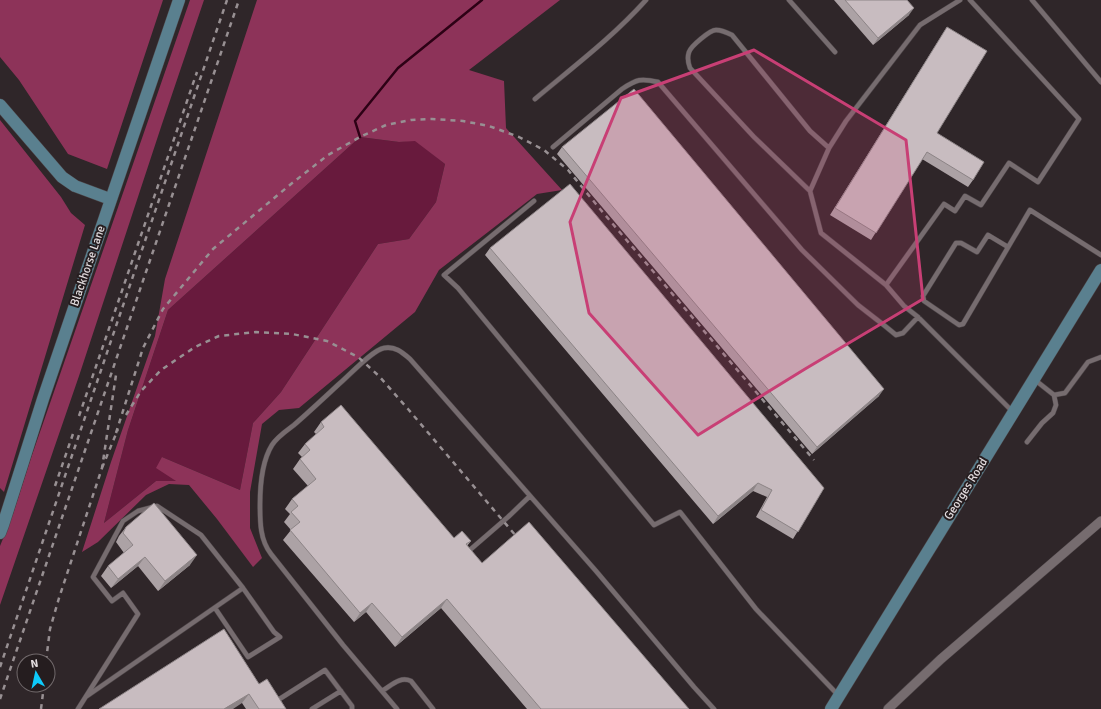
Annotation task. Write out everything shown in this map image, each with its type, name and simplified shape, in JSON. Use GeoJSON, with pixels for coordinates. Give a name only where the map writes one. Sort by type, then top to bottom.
{"type":"FeatureCollection","features":[{"type":"Feature","properties":{"kind":"street","name":"Blackhorse Lane"},"geometry":{"type":"LineString","coordinates":[[0,533],[110,199],[179,0]]}},
{"type":"Feature","properties":{"kind":"street"},"geometry":{"type":"LineString","coordinates":[[0,105],[62,177],[75,186],[110,199]]}},
{"type":"Feature","properties":{"kind":"street","name":"Georges Road"},"geometry":{"type":"LineString","coordinates":[[831,709],[1101,270]]}},
{"type":"Feature","properties":{"kind":"street"},"geometry":{"type":"LineString","coordinates":[[888,709],[941,659],[1101,521]]}},
{"type":"Feature","properties":{"kind":"lane"},"geometry":{"type":"LineString","coordinates":[[535,99],[607,39],[629,19],[646,0]]}},
{"type":"Feature","properties":{"kind":"lane"},"geometry":{"type":"LineString","coordinates":[[789,0],[835,52]]}},
{"type":"Feature","properties":{"kind":"lane"},"geometry":{"type":"LineString","coordinates":[[810,191],[830,148],[846,121],[920,25],[960,0]]}},
{"type":"Feature","properties":{"kind":"lane"},"geometry":{"type":"LineString","coordinates":[[886,284],[944,204],[955,211],[965,196],[981,205],[1009,163],[1038,182],[1078,118],[970,0]]}},
{"type":"Feature","properties":{"kind":"lane"},"geometry":{"type":"LineString","coordinates":[[1032,0],[1101,82]]}},
{"type":"Feature","properties":{"kind":"lane"},"geometry":{"type":"LineString","coordinates":[[830,148],[810,131],[728,32],[716,30],[710,32],[691,48],[688,63],[690,68],[754,137],[810,191],[821,234],[886,284],[904,306],[918,317],[1013,413]]}},
{"type":"Feature","properties":{"kind":"lane"},"geometry":{"type":"LineString","coordinates":[[553,147],[622,89],[634,81],[648,80],[658,82],[802,250],[858,306],[896,335],[903,333],[918,317]]}},
{"type":"Feature","properties":{"kind":"lane"},"geometry":{"type":"LineString","coordinates":[[534,201],[444,275],[458,288],[654,525],[680,512],[756,609],[839,696]]}},
{"type":"Feature","properties":{"kind":"lane"},"geometry":{"type":"LineString","coordinates":[[1008,247],[988,235],[977,252],[961,243],[956,243],[923,296],[924,301],[959,325],[963,324],[1030,210],[1101,255]]}},
{"type":"Feature","properties":{"kind":"lane"},"geometry":{"type":"LineString","coordinates":[[397,709],[343,645],[266,547],[260,520],[260,491],[267,456],[272,445],[279,436],[372,354],[379,349],[394,347],[410,359],[596,571],[714,709]]}},
{"type":"Feature","properties":{"kind":"lane"},"geometry":{"type":"LineString","coordinates":[[1054,395],[1065,393],[1088,362],[1101,357]]}},
{"type":"Feature","properties":{"kind":"lane"},"geometry":{"type":"LineString","coordinates":[[1026,442],[1042,423],[1053,413],[1056,405],[1054,395],[1034,379]]}},
{"type":"Feature","properties":{"kind":"lane"},"geometry":{"type":"LineString","coordinates":[[471,549],[530,496]]}},
{"type":"Feature","properties":{"kind":"lane"},"geometry":{"type":"LineString","coordinates":[[78,709],[138,614],[123,594],[112,601],[93,577],[123,522],[138,511],[157,506],[201,535],[243,588],[274,632],[280,637],[248,657],[214,608]]}},
{"type":"Feature","properties":{"kind":"lane"},"geometry":{"type":"LineString","coordinates":[[87,696],[243,588]]}},
{"type":"Feature","properties":{"kind":"lane"},"geometry":{"type":"LineString","coordinates":[[283,709],[278,700],[326,670],[352,706],[352,709]]}},
{"type":"Feature","properties":{"kind":"lane"},"geometry":{"type":"LineString","coordinates":[[382,691],[399,680],[406,679],[411,681],[433,709]]}},
{"type":"Feature","properties":{"kind":"lane"},"geometry":{"type":"LineString","coordinates":[[312,709],[341,691]]}},
{"type":"Feature","properties":{"kind":"highlighted area"},"geometry":{"type":"Polygon","coordinates":[[[754,50],[906,140],[923,299],[698,435],[589,313],[570,222],[621,98],[754,50]]]}},
{"type":"Feature","properties":{"kind":"shaded area"},"geometry":{"type":"Polygon","coordinates":[[[0,0],[163,0],[107,169],[68,154],[19,80],[0,57],[0,0]]]}},
{"type":"Feature","properties":{"kind":"shaded area"},"geometry":{"type":"Polygon","coordinates":[[[190,0],[204,0],[79,376],[0,605],[0,546],[13,514],[32,455],[190,0]]]}},
{"type":"Feature","properties":{"kind":"shaded area"},"geometry":{"type":"Polygon","coordinates":[[[257,0],[560,0],[469,70],[504,81],[506,128],[562,190],[537,194],[439,270],[415,312],[299,408],[279,410],[262,424],[250,492],[250,528],[262,558],[253,567],[189,485],[169,484],[146,495],[98,542],[82,552],[111,462],[155,336],[165,279],[257,0]],[[360,137],[168,310],[128,430],[104,523],[156,481],[176,481],[156,468],[162,457],[240,490],[253,423],[281,392],[378,244],[409,239],[436,202],[445,164],[415,141],[399,142],[360,137]]]}},
{"type":"Feature","properties":{"kind":"shaded area"},"geometry":{"type":"Polygon","coordinates":[[[0,120],[61,197],[71,213],[85,225],[4,492],[0,488],[0,120]]]}},
{"type":"Feature","properties":{"kind":"shaded area"},"geometry":{"type":"Polygon","coordinates":[[[360,137],[399,142],[415,140],[445,164],[436,202],[409,239],[378,244],[281,392],[253,423],[240,490],[162,457],[176,481],[156,481],[104,523],[128,430],[168,310],[360,137]]]}},
{"type":"Feature","properties":{"kind":"building"},"geometry":{"type":"Polygon","coordinates":[[[845,0],[907,0],[914,8],[878,38],[845,0]]]}},
{"type":"Feature","properties":{"kind":"building"},"geometry":{"type":"Polygon","coordinates":[[[947,27],[987,51],[937,133],[984,162],[973,180],[927,152],[876,233],[835,208],[947,27]]]}},
{"type":"Feature","properties":{"kind":"building"},"geometry":{"type":"Polygon","coordinates":[[[634,89],[884,389],[817,447],[562,147],[634,89]]]}},
{"type":"Feature","properties":{"kind":"building"},"geometry":{"type":"Polygon","coordinates":[[[570,184],[824,488],[798,532],[761,510],[772,490],[758,483],[718,516],[490,248],[570,184]]]}},
{"type":"Feature","properties":{"kind":"building"},"geometry":{"type":"Polygon","coordinates":[[[341,405],[454,538],[462,531],[471,541],[466,544],[482,563],[529,522],[689,709],[541,709],[447,599],[402,637],[372,603],[360,613],[290,530],[300,522],[291,512],[298,506],[292,499],[316,479],[300,459],[310,450],[305,444],[324,427],[321,422],[341,405]]]}},
{"type":"Feature","properties":{"kind":"building"},"geometry":{"type":"Polygon","coordinates":[[[154,503],[197,555],[165,581],[145,557],[118,579],[108,566],[133,545],[123,533],[126,527],[154,503]]]}},
{"type":"Feature","properties":{"kind":"building"},"geometry":{"type":"Polygon","coordinates":[[[224,629],[259,684],[267,679],[286,709],[259,709],[249,694],[224,709],[99,709],[224,629]]]}},
{"type":"Feature","properties":{"kind":"waterway"},"geometry":{"type":"LineString","coordinates":[[360,137],[355,121],[398,68],[482,0]]}},
{"type":"Feature","properties":{"kind":"railway"},"geometry":{"type":"LineString","coordinates":[[0,667],[227,0]]}},
{"type":"Feature","properties":{"kind":"railway"},"geometry":{"type":"LineString","coordinates":[[0,699],[239,0]]}},
{"type":"Feature","properties":{"kind":"railway"},"geometry":{"type":"LineString","coordinates":[[79,416],[197,72]]}},
{"type":"Feature","properties":{"kind":"railway"},"geometry":{"type":"LineString","coordinates":[[116,433],[143,348],[163,309],[213,249],[328,155],[360,137],[386,125],[411,120],[432,119],[463,121],[489,126],[519,137],[544,150],[568,170],[814,460]]}},
{"type":"Feature","properties":{"kind":"railway"},"geometry":{"type":"LineString","coordinates":[[126,415],[141,391],[161,370],[195,347],[219,336],[256,332],[292,334],[327,341],[358,357],[379,376],[516,536]]}},
{"type":"Feature","properties":{"kind":"railway"},"geometry":{"type":"LineString","coordinates":[[47,653],[50,629],[59,598],[102,468],[116,375]]}},
{"type":"Feature","properties":{"kind":"railway"},"geometry":{"type":"LineString","coordinates":[[102,468],[118,429]]}},
{"type":"Feature","properties":{"kind":"railway"},"geometry":{"type":"LineString","coordinates":[[55,486],[74,431]]}},
{"type":"Feature","properties":{"kind":"railway"},"geometry":{"type":"LineString","coordinates":[[41,709],[43,693]]}}]}
